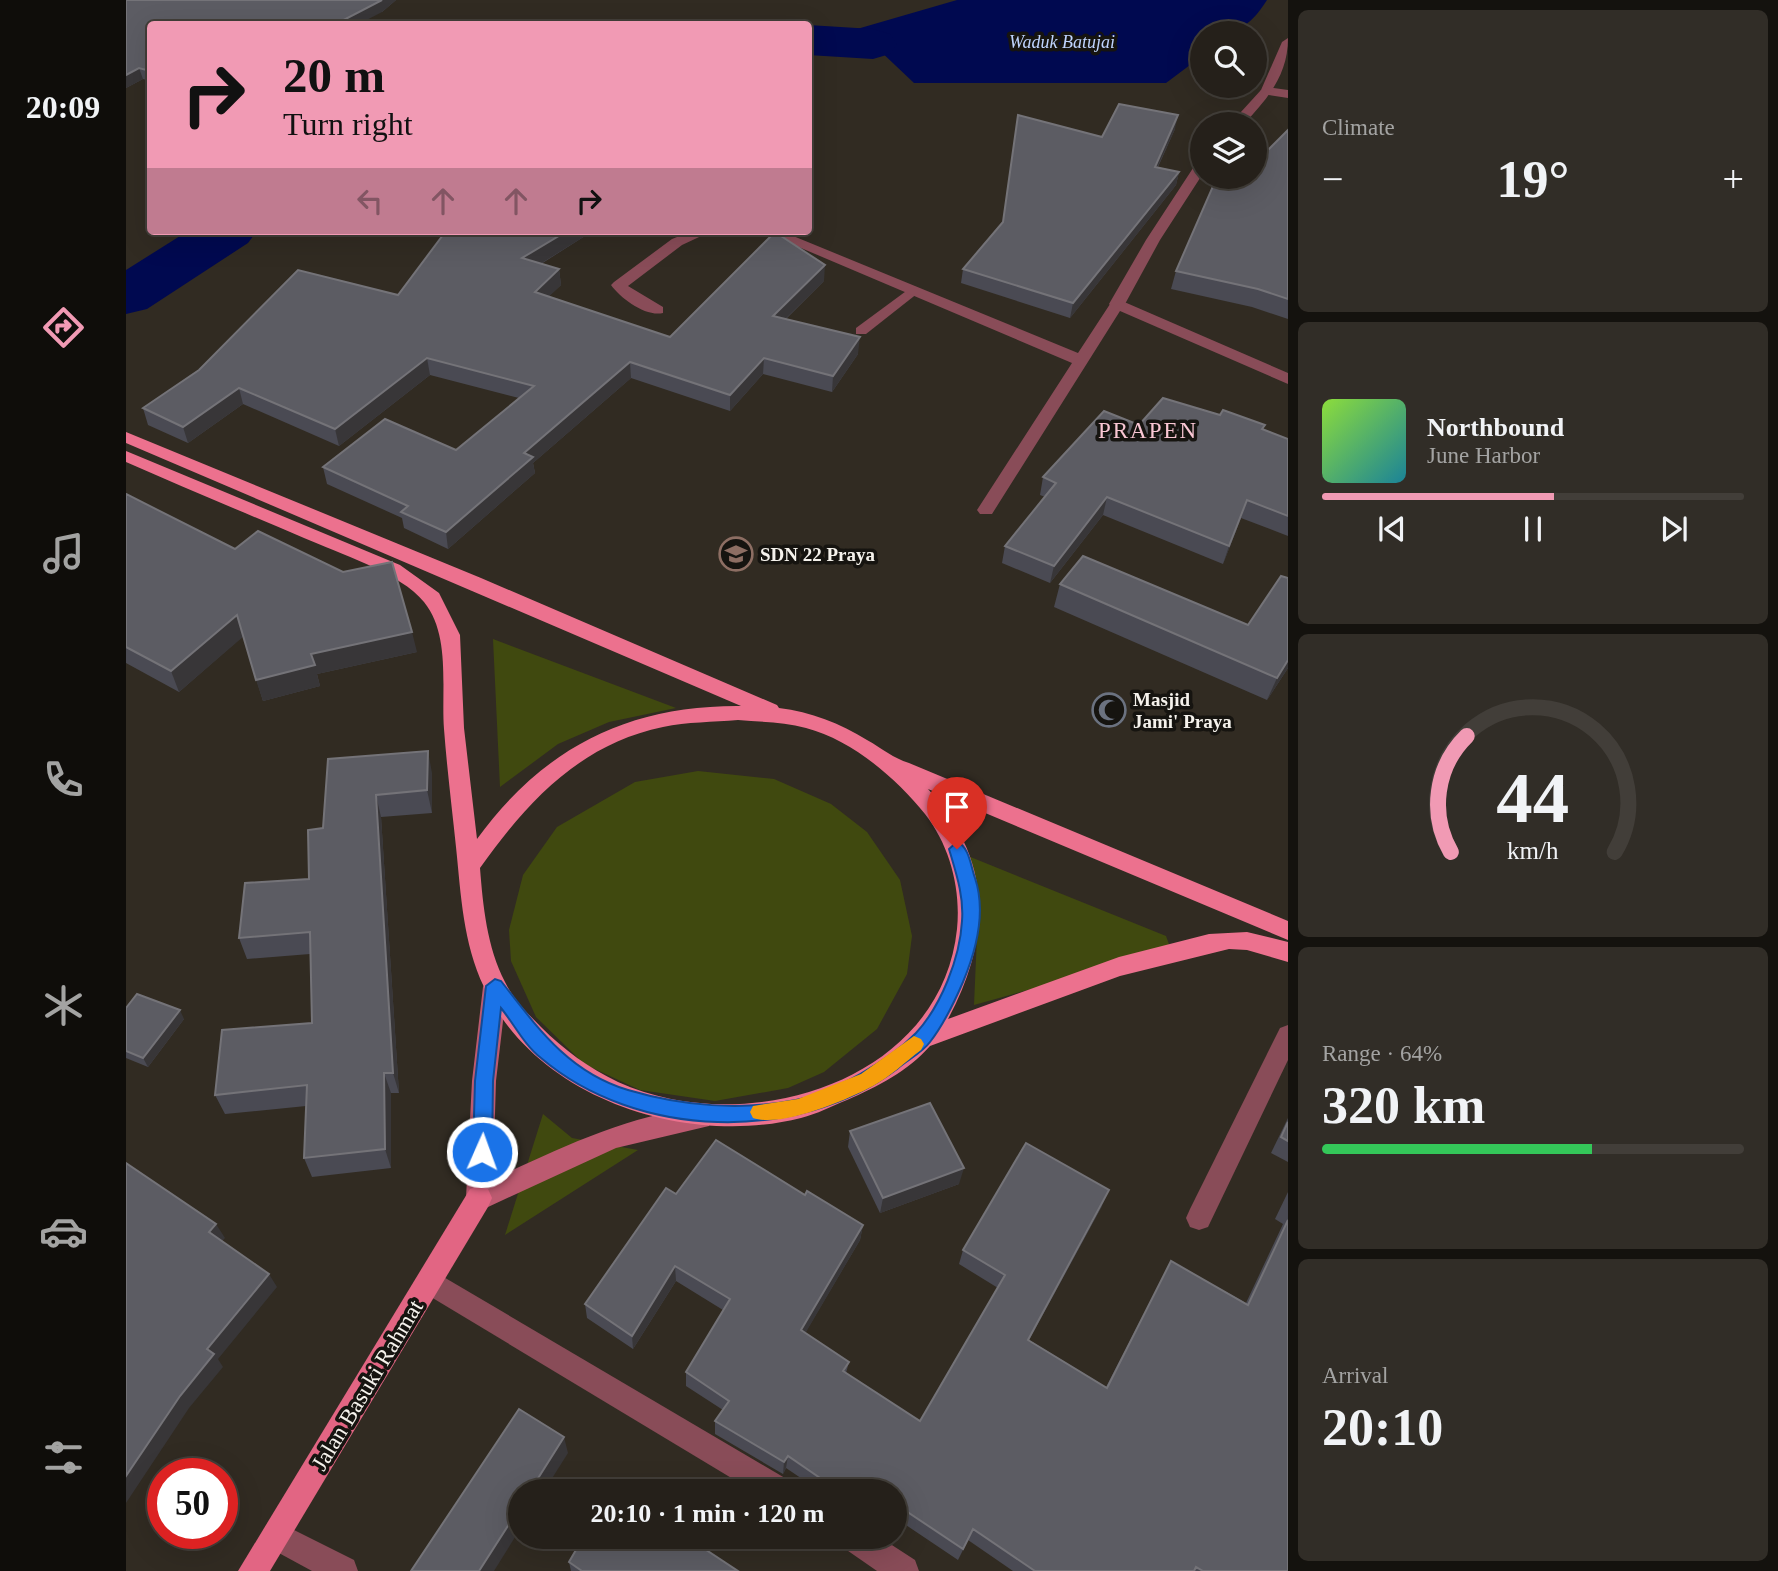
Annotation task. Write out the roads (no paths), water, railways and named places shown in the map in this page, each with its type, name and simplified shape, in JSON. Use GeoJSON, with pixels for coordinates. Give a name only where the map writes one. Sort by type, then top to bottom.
{"type":"FeatureCollection","features":[{"type":"Feature","properties":{"kind":"highway"},"geometry":{"type":"LineString","coordinates":[[126,437],[539,609],[785,717]]}},
{"type":"Feature","properties":{"kind":"highway"},"geometry":{"type":"LineString","coordinates":[[126,456],[393,569],[432,598],[450,635],[455,741],[478,938],[495,986],[545,1052],[583,1077],[624,1098],[721,1116],[798,1108],[867,1080],[922,1038],[1119,967],[1229,940],[1288,952]]}},
{"type":"Feature","properties":{"kind":"highway"},"geometry":{"type":"LineString","coordinates":[[469,867],[526,794],[551,772],[618,734],[660,720],[738,713],[785,717],[823,726],[878,759],[912,784],[938,814],[957,849],[969,885],[971,922],[962,963],[947,1000],[922,1038]]}},
{"type":"Feature","properties":{"kind":"highway"},"geometry":{"type":"LineString","coordinates":[[878,759],[1288,931]]}},
{"type":"Feature","properties":{"kind":"main road"},"geometry":{"type":"LineString","coordinates":[[495,986],[484,1081],[479,1198],[608,1138],[674,1119],[721,1116]]}},
{"type":"Feature","properties":{"kind":"main road","name":"Jalan Basuki Rahmat"},"geometry":{"type":"LineString","coordinates":[[253,1571],[479,1198]]}},
{"type":"Feature","properties":{"kind":"street"},"geometry":{"type":"LineString","coordinates":[[1288,42],[1267,90],[1288,94]]}},
{"type":"Feature","properties":{"kind":"street"},"geometry":{"type":"LineString","coordinates":[[1248,112],[1260,98]]}},
{"type":"Feature","properties":{"kind":"street"},"geometry":{"type":"LineString","coordinates":[[986,510],[1082,361],[1160,228],[1190,183]]}},
{"type":"Feature","properties":{"kind":"street"},"geometry":{"type":"LineString","coordinates":[[658,310],[626,295],[619,285],[677,242],[695,235]]}},
{"type":"Feature","properties":{"kind":"street"},"geometry":{"type":"LineString","coordinates":[[778,235],[1082,361]]}},
{"type":"Feature","properties":{"kind":"street"},"geometry":{"type":"LineString","coordinates":[[1117,304],[1288,379]]}},
{"type":"Feature","properties":{"kind":"street"},"geometry":{"type":"LineString","coordinates":[[1199,1218],[1288,1035]]}},
{"type":"Feature","properties":{"kind":"street"},"geometry":{"type":"LineString","coordinates":[[430,1282],[760,1479]]}},
{"type":"Feature","properties":{"kind":"street"},"geometry":{"type":"LineString","coordinates":[[276,1536],[343,1571]]}},
{"type":"Feature","properties":{"kind":"street"},"geometry":{"type":"LineString","coordinates":[[871,1549],[904,1571]]}},
{"type":"Feature","properties":{"kind":"lane"},"geometry":{"type":"LineString","coordinates":[[861,331],[913,290]]}},
{"type":"Feature","properties":{"kind":"water","name":"Waduk Batujai"},"geometry":{"type":"Polygon","coordinates":[[[957,0],[1267,0],[1250,21],[1190,21],[1190,65],[1166,83],[914,83],[857,29],[957,0]]]}},
{"type":"Feature","properties":{"kind":"waterway"},"geometry":{"type":"LineString","coordinates":[[812,40],[873,44]]}},
{"type":"Feature","properties":{"kind":"waterway"},"geometry":{"type":"LineString","coordinates":[[126,296],[222,235]]}},
{"type":"Feature","properties":{"kind":"place","name":"SDN 22 Praya"},"geometry":{"type":"Point","coordinates":[736,554]}},
{"type":"Feature","properties":{"kind":"place","name":"Masjid Jami' Praya"},"geometry":{"type":"Point","coordinates":[1109,710]}},
{"type":"Feature","properties":{"kind":"district","name":"PRAPEN"},"geometry":{"type":"Point","coordinates":[1148,430]}}]}
